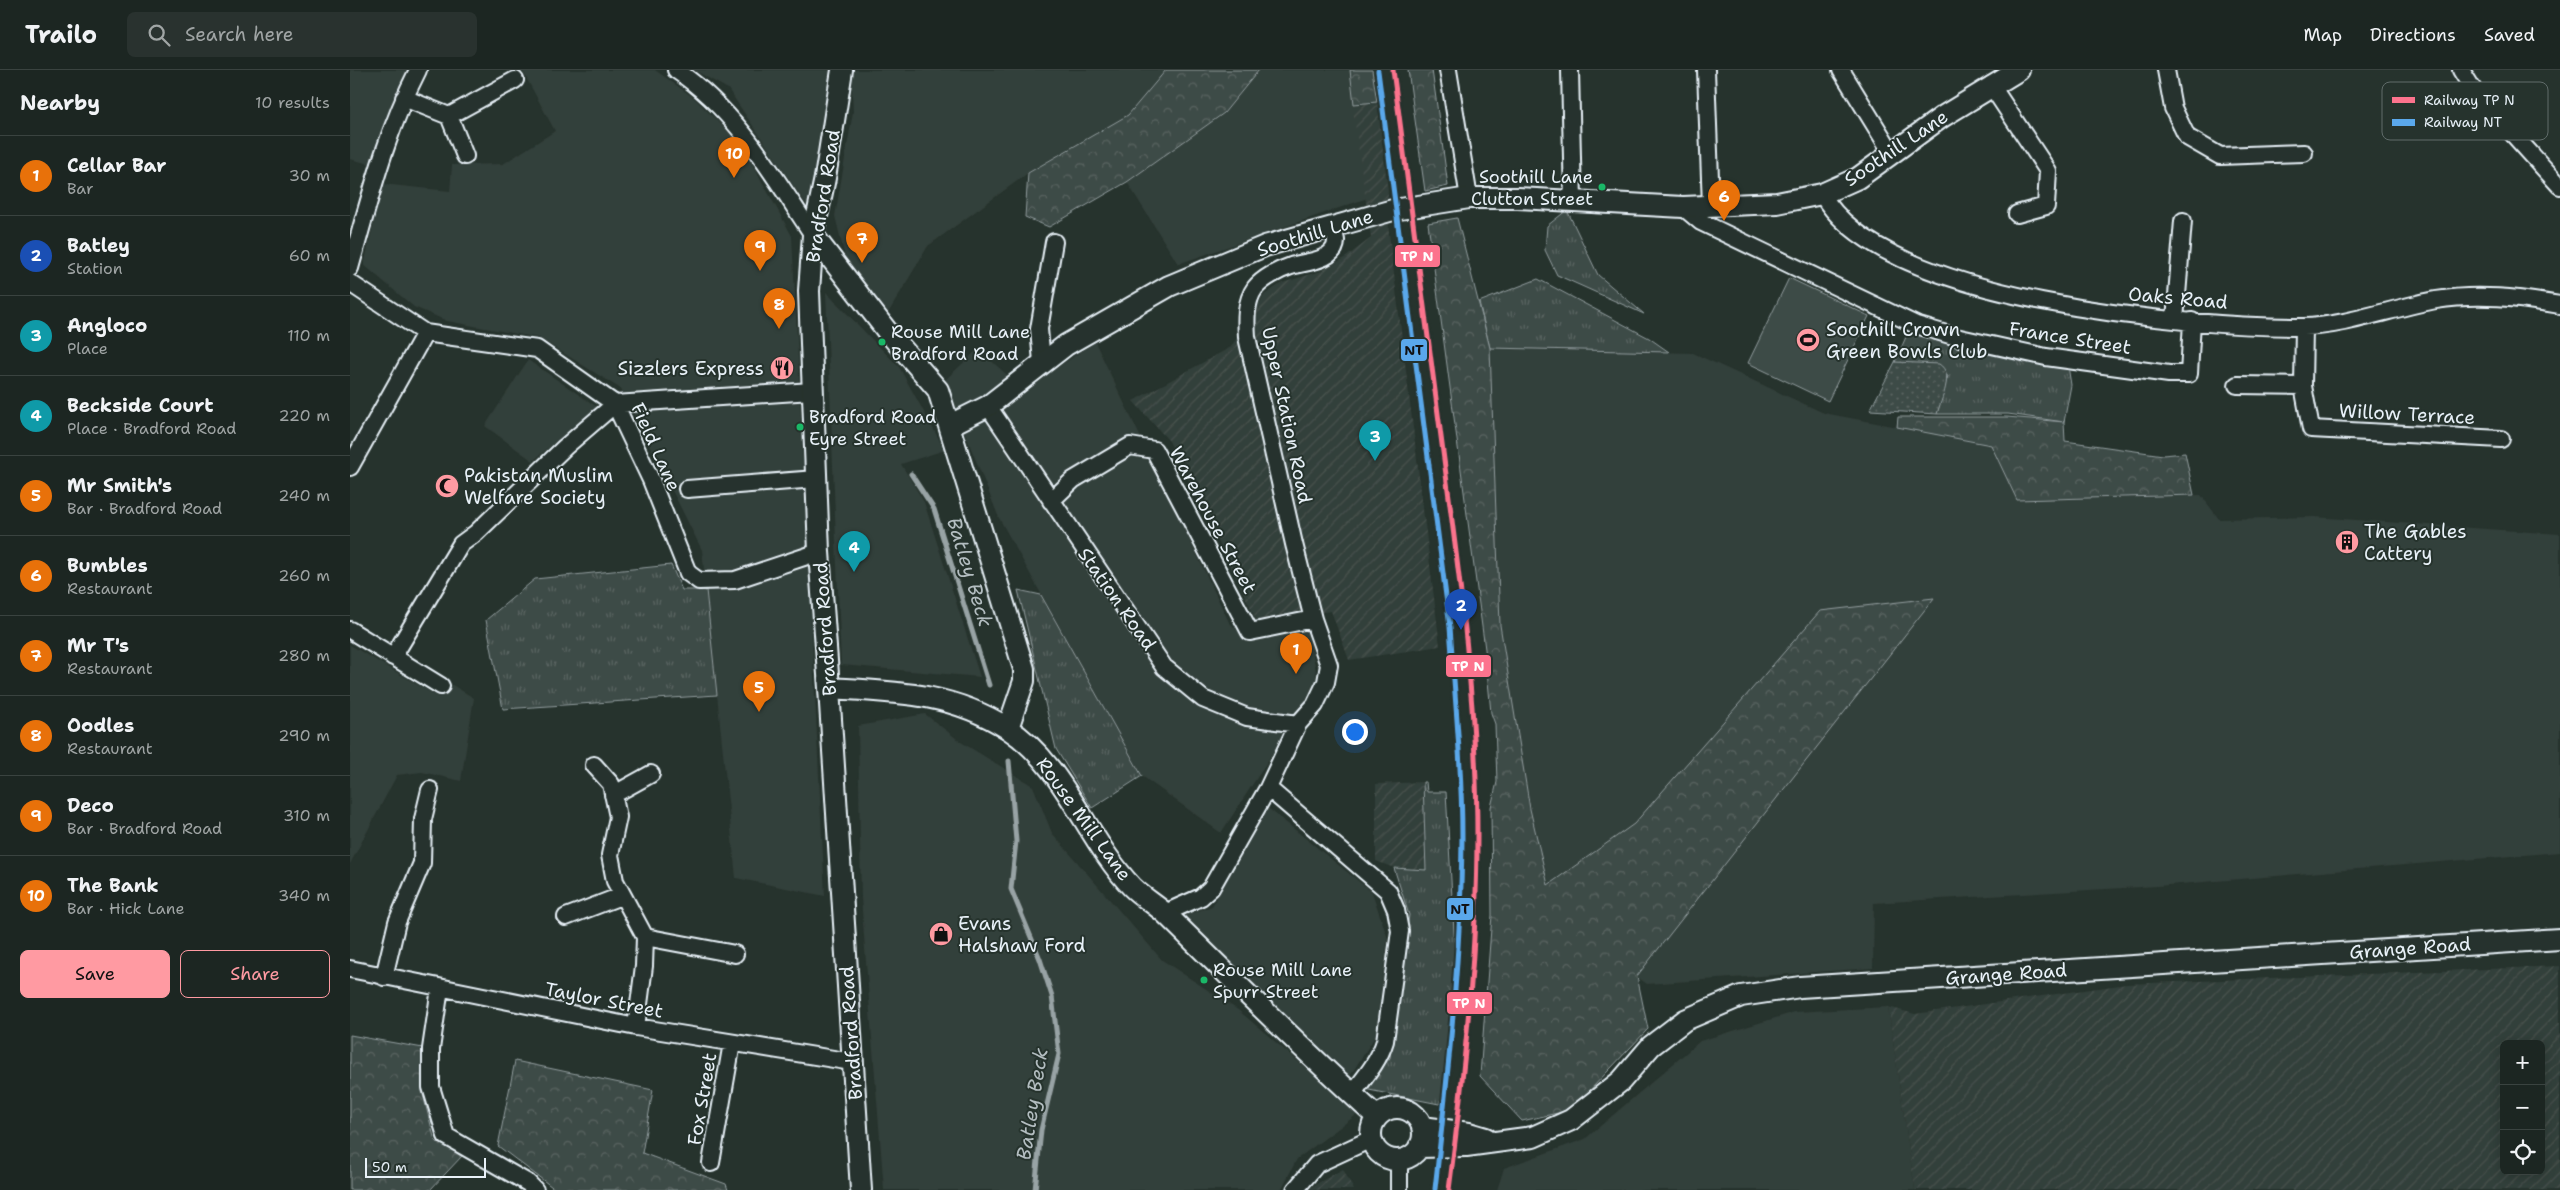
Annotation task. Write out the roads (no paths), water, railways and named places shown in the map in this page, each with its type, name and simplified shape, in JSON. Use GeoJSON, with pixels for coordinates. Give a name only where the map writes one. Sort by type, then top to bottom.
{"type":"FeatureCollection","features":[{"type":"Feature","properties":{"kind":"main road","name":"Bradford Road"},"geometry":{"type":"LineString","coordinates":[[842,70],[831,142],[813,235],[809,291],[818,552],[829,688],[861,1190]]}},
{"type":"Feature","properties":{"kind":"main road","name":"Soothill Lane"},"geometry":{"type":"LineString","coordinates":[[950,425],[988,406],[1066,345],[1169,286],[1265,246],[1393,210],[1461,200],[1518,198],[1683,207],[1777,202],[1822,194],[1858,178],[1990,85],[2019,70]]}},
{"type":"Feature","properties":{"kind":"main road"},"geometry":{"type":"LineString","coordinates":[[813,235],[887,331],[938,390],[1024,669],[1024,681],[1008,728]]}},
{"type":"Feature","properties":{"kind":"main road","name":"Rouse Mill Lane"},"geometry":{"type":"LineString","coordinates":[[829,688],[932,696],[977,712],[1008,728],[1034,750],[1058,780],[1103,851],[1133,888],[1165,913],[1378,1117]]}},
{"type":"Feature","properties":{"kind":"main road","name":"Grange Road"},"geometry":{"type":"LineString","coordinates":[[1420,1137],[1470,1133],[1498,1142],[1533,1137],[1571,1120],[1620,1081],[1651,1046],[1685,1020],[1741,996],[1800,987],[2560,939]]}},
{"type":"Feature","properties":{"kind":"main road"},"geometry":{"type":"LineString","coordinates":[[1391,1109],[1407,1110],[1419,1120],[1420,1137],[1407,1158],[1399,1160],[1384,1157],[1374,1146],[1371,1131],[1378,1117],[1391,1109]]}},
{"type":"Feature","properties":{"kind":"street"},"geometry":{"type":"LineString","coordinates":[[350,268],[370,196],[404,98],[418,70]]}},
{"type":"Feature","properties":{"kind":"street"},"geometry":{"type":"LineString","coordinates":[[676,70],[691,80],[746,135],[813,235]]}},
{"type":"Feature","properties":{"kind":"street"},"geometry":{"type":"LineString","coordinates":[[1448,70],[1461,200]]}},
{"type":"Feature","properties":{"kind":"street"},"geometry":{"type":"LineString","coordinates":[[1570,70],[1573,202]]}},
{"type":"Feature","properties":{"kind":"street"},"geometry":{"type":"LineString","coordinates":[[1706,70],[1711,206]]}},
{"type":"Feature","properties":{"kind":"street"},"geometry":{"type":"LineString","coordinates":[[1841,70],[1892,153]]}},
{"type":"Feature","properties":{"kind":"street"},"geometry":{"type":"LineString","coordinates":[[2166,70],[2173,108],[2187,137],[2220,156],[2304,153]]}},
{"type":"Feature","properties":{"kind":"street"},"geometry":{"type":"LineString","coordinates":[[2461,70],[2469,82]]}},
{"type":"Feature","properties":{"kind":"street"},"geometry":{"type":"LineString","coordinates":[[449,116],[515,80]]}},
{"type":"Feature","properties":{"kind":"street"},"geometry":{"type":"LineString","coordinates":[[1990,85],[2048,171],[2046,206],[2017,214]]}},
{"type":"Feature","properties":{"kind":"street"},"geometry":{"type":"LineString","coordinates":[[404,98],[449,116],[465,156]]}},
{"type":"Feature","properties":{"kind":"street"},"geometry":{"type":"LineString","coordinates":[[2519,140],[2560,186]]}},
{"type":"Feature","properties":{"kind":"street","name":"Oaks Road"},"geometry":{"type":"LineString","coordinates":[[1822,194],[1838,217],[1888,253],[1940,275],[2015,296],[2174,320],[2304,327],[2438,300],[2485,296],[2520,298],[2560,305]]}},
{"type":"Feature","properties":{"kind":"street","name":"France Street"},"geometry":{"type":"LineString","coordinates":[[1683,207],[1701,222],[1861,299],[1916,325],[1960,338],[2046,357],[2169,374],[2189,374],[2192,321]]}},
{"type":"Feature","properties":{"kind":"street"},"geometry":{"type":"LineString","coordinates":[[2174,320],[2184,221]]}},
{"type":"Feature","properties":{"kind":"street","name":"Upper Station Road"},"geometry":{"type":"LineString","coordinates":[[1313,619],[1247,337],[1246,311],[1254,289],[1268,277],[1290,266],[1321,259],[1334,250],[1336,241],[1332,226]]}},
{"type":"Feature","properties":{"kind":"street"},"geometry":{"type":"LineString","coordinates":[[1042,362],[1039,329],[1054,242]]}},
{"type":"Feature","properties":{"kind":"street","name":"Field Lane"},"geometry":{"type":"LineString","coordinates":[[350,283],[425,333],[537,349],[615,404],[651,480],[688,573],[699,581],[735,580],[818,552]]}},
{"type":"Feature","properties":{"kind":"street"},"geometry":{"type":"LineString","coordinates":[[2237,386],[2303,386],[2304,327]]}},
{"type":"Feature","properties":{"kind":"street"},"geometry":{"type":"LineString","coordinates":[[350,467],[425,333]]}},
{"type":"Feature","properties":{"kind":"street","name":"Willow Terrace"},"geometry":{"type":"LineString","coordinates":[[2303,386],[2311,429],[2500,439]]}},
{"type":"Feature","properties":{"kind":"street"},"geometry":{"type":"LineString","coordinates":[[393,657],[461,544],[476,533],[564,447],[615,404],[812,391]]}},
{"type":"Feature","properties":{"kind":"street","name":"Station Road"},"geometry":{"type":"LineString","coordinates":[[988,406],[1164,667],[1203,699],[1247,717],[1298,724]]}},
{"type":"Feature","properties":{"kind":"street","name":"Warehouse Street"},"geometry":{"type":"LineString","coordinates":[[1051,501],[1073,480],[1130,446],[1154,450],[1250,632],[1313,619]]}},
{"type":"Feature","properties":{"kind":"street"},"geometry":{"type":"LineString","coordinates":[[686,489],[816,478]]}},
{"type":"Feature","properties":{"kind":"street"},"geometry":{"type":"LineString","coordinates":[[1165,913],[1201,897],[1210,888],[1268,788],[1298,724],[1315,705],[1326,682],[1329,665],[1313,619]]}},
{"type":"Feature","properties":{"kind":"street"},"geometry":{"type":"LineString","coordinates":[[350,630],[441,686]]}},
{"type":"Feature","properties":{"kind":"street"},"geometry":{"type":"LineString","coordinates":[[594,765],[611,784],[618,816],[610,855],[615,881],[621,896],[645,937],[644,966],[636,1027]]}},
{"type":"Feature","properties":{"kind":"street"},"geometry":{"type":"LineString","coordinates":[[613,795],[651,774]]}},
{"type":"Feature","properties":{"kind":"street"},"geometry":{"type":"LineString","coordinates":[[1268,788],[1371,874],[1388,891],[1396,910],[1400,931],[1385,1040],[1378,1059],[1352,1094]]}},
{"type":"Feature","properties":{"kind":"street"},"geometry":{"type":"LineString","coordinates":[[384,977],[398,922],[422,863],[423,819],[430,790]]}},
{"type":"Feature","properties":{"kind":"street"},"geometry":{"type":"LineString","coordinates":[[566,917],[621,896]]}},
{"type":"Feature","properties":{"kind":"street"},"geometry":{"type":"LineString","coordinates":[[645,937],[735,954]]}},
{"type":"Feature","properties":{"kind":"street","name":"Taylor Street"},"geometry":{"type":"LineString","coordinates":[[350,969],[636,1027],[852,1062]]}},
{"type":"Feature","properties":{"kind":"street"},"geometry":{"type":"LineString","coordinates":[[440,988],[431,1050],[431,1086],[446,1136],[528,1183],[535,1190]]}},
{"type":"Feature","properties":{"kind":"street","name":"Fox Street"},"geometry":{"type":"LineString","coordinates":[[711,1163],[732,1043]]}},
{"type":"Feature","properties":{"kind":"street"},"geometry":{"type":"LineString","coordinates":[[1295,1190],[1317,1164],[1371,1138]]}},
{"type":"Feature","properties":{"kind":"street"},"geometry":{"type":"LineString","coordinates":[[1399,1160],[1399,1190]]}},
{"type":"Feature","properties":{"kind":"waterway","name":"Batley Beck"},"geometry":{"type":"LineString","coordinates":[[911,474],[934,509],[989,685]]}},
{"type":"Feature","properties":{"kind":"waterway","name":"Batley Beck"},"geometry":{"type":"LineString","coordinates":[[1009,761],[1016,841],[1011,889],[1040,959],[1052,996],[1059,1054],[1041,1130],[1035,1190]]}},
{"type":"Feature","properties":{"kind":"rail line","name":"NT"},"geometry":{"type":"LineString","coordinates":[[1378,71],[1450,627],[1460,759],[1462,838],[1459,926],[1449,1058],[1435,1189]]}},
{"type":"Feature","properties":{"kind":"place","name":"The Bank"},"geometry":{"type":"Point","coordinates":[734,178]}},
{"type":"Feature","properties":{"kind":"place","name":"Soothill Lane Clutton Street"},"geometry":{"type":"Point","coordinates":[1602,187]}},
{"type":"Feature","properties":{"kind":"place","name":"Bumbles"},"geometry":{"type":"Point","coordinates":[1724,221]}},
{"type":"Feature","properties":{"kind":"place","name":"Mr T's"},"geometry":{"type":"Point","coordinates":[862,263]}},
{"type":"Feature","properties":{"kind":"place","name":"Deco"},"geometry":{"type":"Point","coordinates":[760,271]}},
{"type":"Feature","properties":{"kind":"place","name":"Oodles"},"geometry":{"type":"Point","coordinates":[779,329]}},
{"type":"Feature","properties":{"kind":"place","name":"Soothill Crown Green Bowls Club"},"geometry":{"type":"Point","coordinates":[1808,340]}},
{"type":"Feature","properties":{"kind":"place","name":"Rouse Mill Lane Bradford Road"},"geometry":{"type":"Point","coordinates":[882,342]}},
{"type":"Feature","properties":{"kind":"place","name":"Sizzlers Express"},"geometry":{"type":"Point","coordinates":[782,368]}},
{"type":"Feature","properties":{"kind":"place","name":"Bradford Road Eyre Street"},"geometry":{"type":"Point","coordinates":[800,427]}},
{"type":"Feature","properties":{"kind":"place","name":"Angloco"},"geometry":{"type":"Point","coordinates":[1375,461]}},
{"type":"Feature","properties":{"kind":"place","name":"Pakistan Muslim Welfare Society"},"geometry":{"type":"Point","coordinates":[447,486]}},
{"type":"Feature","properties":{"kind":"place","name":"The Gables Cattery"},"geometry":{"type":"Point","coordinates":[2347,542]}},
{"type":"Feature","properties":{"kind":"place","name":"Beckside Court"},"geometry":{"type":"Point","coordinates":[854,572]}},
{"type":"Feature","properties":{"kind":"place","name":"Batley"},"geometry":{"type":"Point","coordinates":[1461,630]}},
{"type":"Feature","properties":{"kind":"place","name":"Cellar Bar"},"geometry":{"type":"Point","coordinates":[1296,674]}},
{"type":"Feature","properties":{"kind":"place","name":"Mr Smith's"},"geometry":{"type":"Point","coordinates":[759,712]}},
{"type":"Feature","properties":{"kind":"place","name":"Evans Halshaw Ford"},"geometry":{"type":"Point","coordinates":[941,934]}},
{"type":"Feature","properties":{"kind":"place","name":"Rouse Mill Lane Spurr Street"},"geometry":{"type":"Point","coordinates":[1204,980]}}]}
